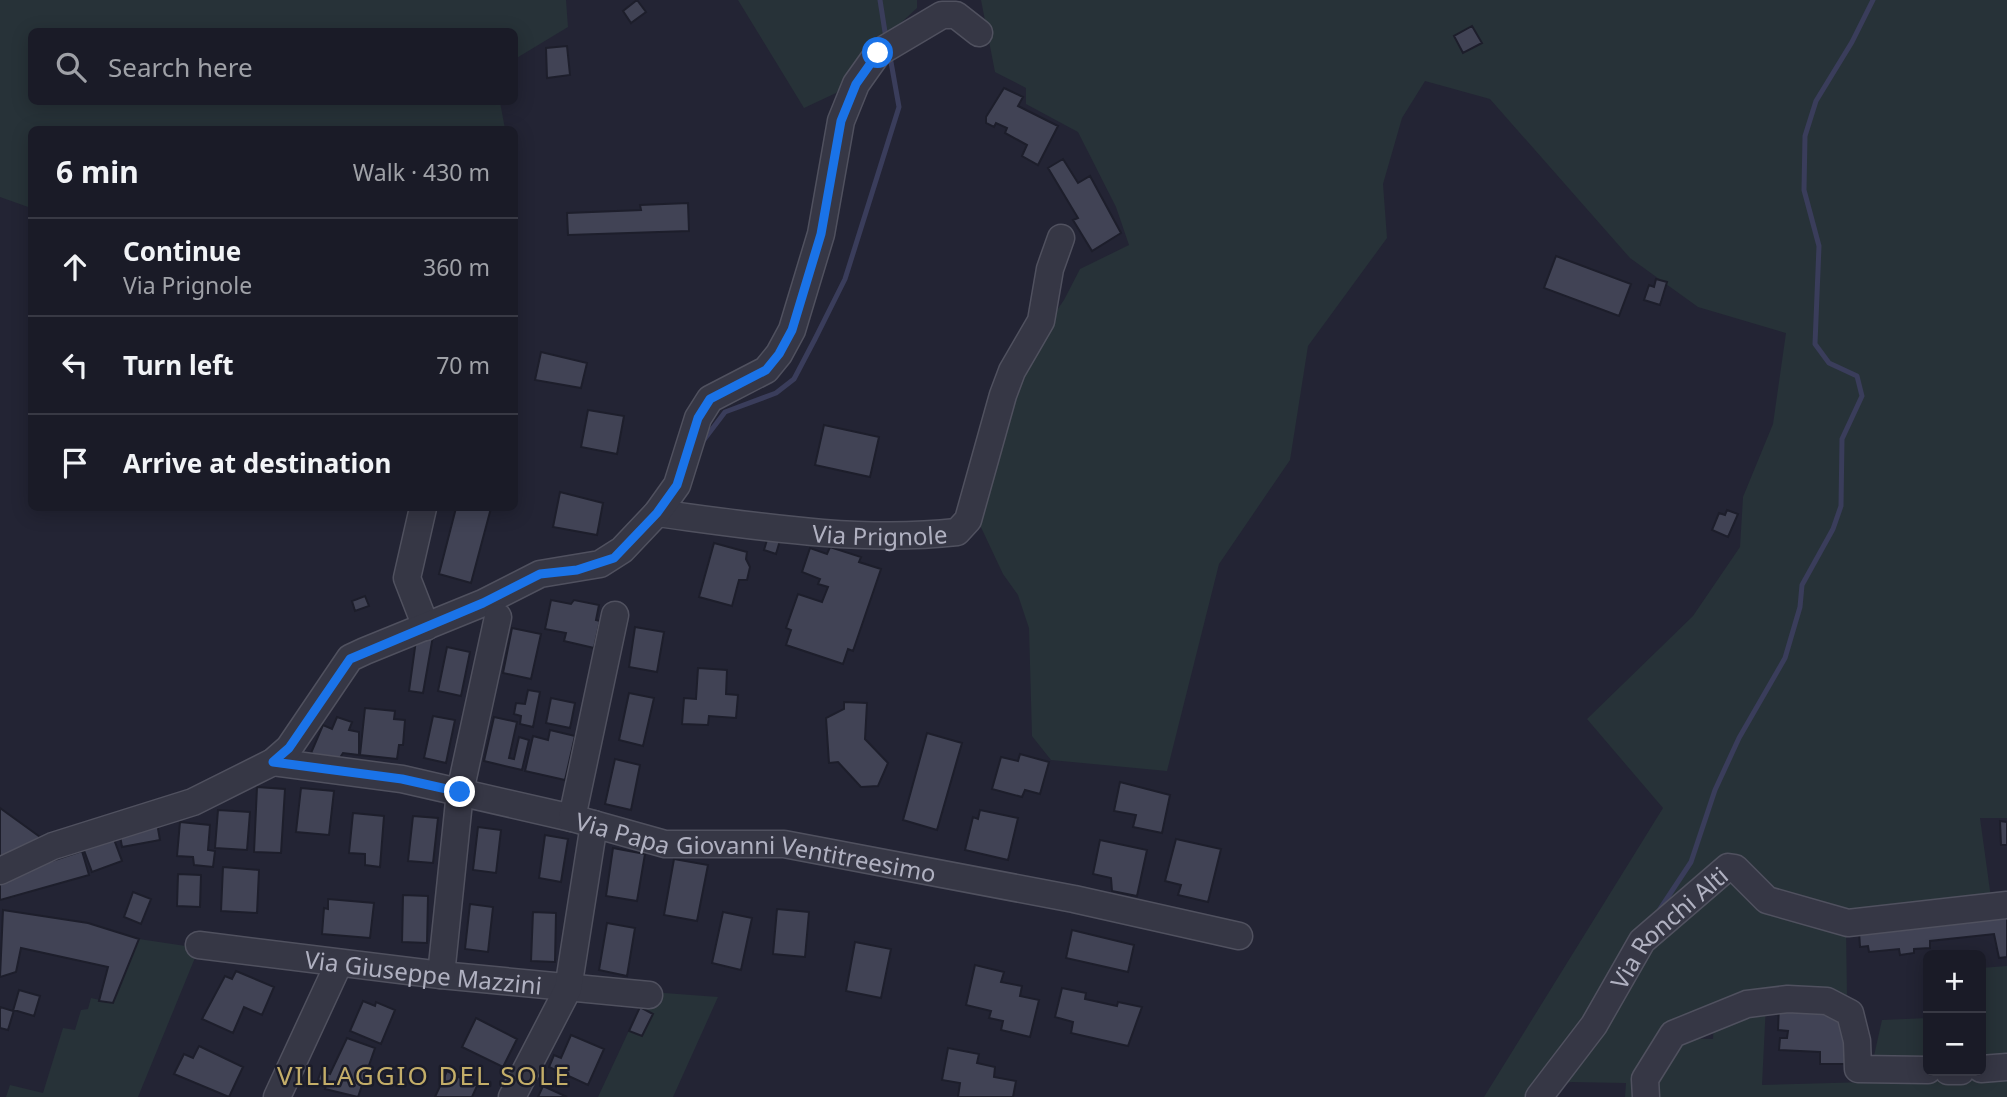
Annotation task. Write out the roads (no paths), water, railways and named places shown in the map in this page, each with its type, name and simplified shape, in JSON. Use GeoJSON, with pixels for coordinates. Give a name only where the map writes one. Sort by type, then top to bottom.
{"type":"FeatureCollection","features":[{"type":"Feature","properties":{"kind":"street"},"geometry":{"type":"LineString","coordinates":[[0,871],[54,846],[192,802],[273,762],[289,748],[350,659],[540,574],[577,570],[614,558],[657,513],[677,485],[698,418],[710,399],[766,370],[779,354],[792,330],[821,234],[841,121],[856,84],[878,53],[942,15],[956,15],[979,33]]}},
{"type":"Feature","properties":{"kind":"street","name":"Via Prignole"},"geometry":{"type":"LineString","coordinates":[[657,513],[772,528],[863,534],[957,532],[968,520],[1012,371],[1041,321],[1050,269],[1061,238]]}},
{"type":"Feature","properties":{"kind":"street"},"geometry":{"type":"LineString","coordinates":[[422,511],[407,578],[426,627]]}},
{"type":"Feature","properties":{"kind":"street"},"geometry":{"type":"LineString","coordinates":[[512,1097],[568,989],[583,821],[615,615]]}},
{"type":"Feature","properties":{"kind":"street"},"geometry":{"type":"LineString","coordinates":[[440,975],[460,792],[498,617]]}},
{"type":"Feature","properties":{"kind":"street","name":"Via Papa Giovanni Ventitreesimo"},"geometry":{"type":"LineString","coordinates":[[273,762],[402,779],[583,821],[665,844],[784,844],[1074,899],[1239,936]]}},
{"type":"Feature","properties":{"kind":"street","name":"Via Ronchi Alti"},"geometry":{"type":"LineString","coordinates":[[1539,1097],[1594,1025],[1642,941],[1728,867],[1735,868],[1766,900],[1848,923],[2007,905]]}},
{"type":"Feature","properties":{"kind":"street","name":"Via Giuseppe Mazzini"},"geometry":{"type":"LineString","coordinates":[[199,944],[440,975],[649,995]]}},
{"type":"Feature","properties":{"kind":"street"},"geometry":{"type":"LineString","coordinates":[[277,1097],[339,963]]}},
{"type":"Feature","properties":{"kind":"street"},"geometry":{"type":"LineString","coordinates":[[1646,1097],[1645,1079],[1673,1034],[1747,1004],[1788,999],[1828,1001],[1850,1013],[1857,1041],[1858,1069],[1923,1070]]}},
{"type":"Feature","properties":{"kind":"street"},"geometry":{"type":"LineString","coordinates":[[1986,1069],[2007,1067]]}},
{"type":"Feature","properties":{"kind":"waterway"},"geometry":{"type":"LineString","coordinates":[[880,0],[885,32]]}},
{"type":"Feature","properties":{"kind":"waterway"},"geometry":{"type":"LineString","coordinates":[[1660,909],[1691,862],[1715,790],[1739,738],[1785,658],[1800,607],[1802,585],[1833,529],[1841,506],[1842,439],[1862,396],[1857,376],[1829,363],[1815,344],[1819,246],[1804,190],[1805,136],[1816,101],[1852,42],[1873,0]]}},
{"type":"Feature","properties":{"kind":"waterway"},"geometry":{"type":"LineString","coordinates":[[703,441],[725,412],[776,393],[794,379],[845,279],[899,107],[891,62]]}},
{"type":"Feature","properties":{"kind":"district","name":"VILLAGGIO DEL SOLE"},"geometry":{"type":"Point","coordinates":[424,1075]}}]}
